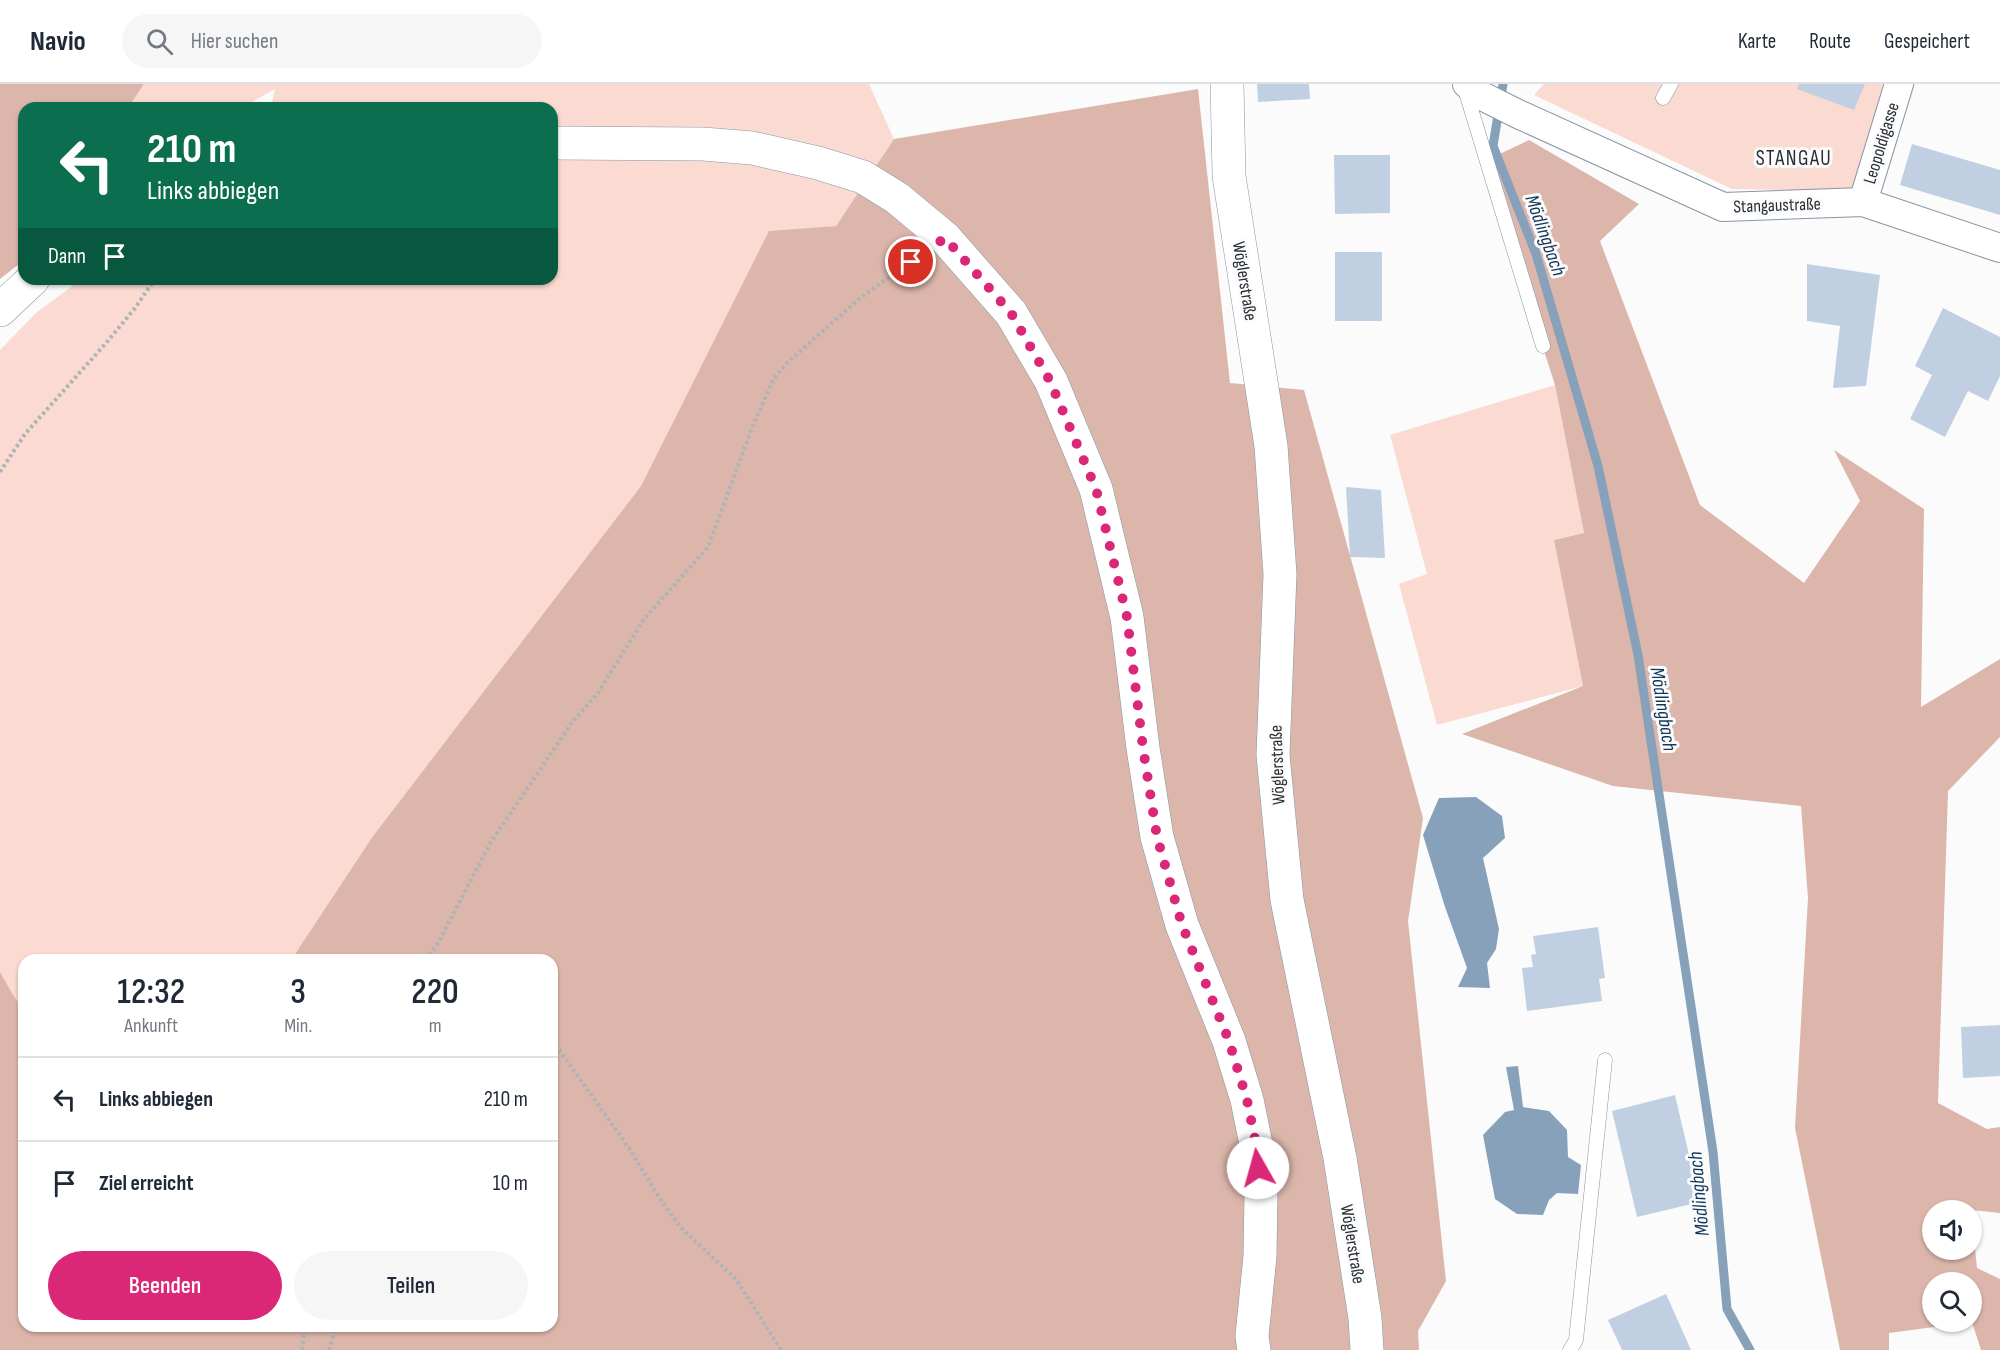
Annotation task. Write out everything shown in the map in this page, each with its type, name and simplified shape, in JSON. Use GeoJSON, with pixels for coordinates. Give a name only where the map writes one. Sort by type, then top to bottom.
{"type":"FeatureCollection","features":[{"type":"Feature","properties":{"kind":"main road","name":"Wöglerstraße"},"geometry":{"type":"LineString","coordinates":[[1227,84],[1229,176],[1271,446],[1280,574],[1273,755],[1287,900],[1340,1158],[1365,1318],[1367,1350]]}},
{"type":"Feature","properties":{"kind":"main road"},"geometry":{"type":"LineString","coordinates":[[558,143],[703,144],[752,148],[818,163],[863,177],[897,198],[945,238],[1011,313],[1050,381],[1096,489],[1127,617],[1143,748],[1157,837],[1182,925],[1229,1041],[1247,1100],[1256,1144],[1261,1192],[1260,1256],[1252,1336],[1254,1350]]}},
{"type":"Feature","properties":{"kind":"main road"},"geometry":{"type":"LineString","coordinates":[[0,310],[27,285]]}},
{"type":"Feature","properties":{"kind":"street","name":"Leopoldigasse"},"geometry":{"type":"LineString","coordinates":[[1863,202],[1899,84]]}},
{"type":"Feature","properties":{"kind":"street","name":"Stangaustraße"},"geometry":{"type":"LineString","coordinates":[[1470,87],[1518,114],[1723,207],[1863,202],[2000,248]]}},
{"type":"Feature","properties":{"kind":"lane"},"geometry":{"type":"LineString","coordinates":[[1663,98],[1671,84]]}},
{"type":"Feature","properties":{"kind":"lane"},"geometry":{"type":"LineString","coordinates":[[1470,87],[1543,346]]}},
{"type":"Feature","properties":{"kind":"lane"},"geometry":{"type":"LineString","coordinates":[[1577,1347],[1605,1060]]}},
{"type":"Feature","properties":{"kind":"path"},"geometry":{"type":"LineString","coordinates":[[430,954],[491,842],[567,730],[598,693],[644,619],[708,547],[752,428],[774,378],[787,363],[860,298],[945,238]]}},
{"type":"Feature","properties":{"kind":"path"},"geometry":{"type":"LineString","coordinates":[[0,472],[24,434],[107,342],[151,285]]}},
{"type":"Feature","properties":{"kind":"path"},"geometry":{"type":"LineString","coordinates":[[558,1048],[629,1148],[660,1199],[681,1228],[736,1279],[781,1350]]}},
{"type":"Feature","properties":{"kind":"path"},"geometry":{"type":"LineString","coordinates":[[302,1350],[304,1332]]}},
{"type":"Feature","properties":{"kind":"path"},"geometry":{"type":"LineString","coordinates":[[329,1350],[334,1332]]}},
{"type":"Feature","properties":{"kind":"shaded area"},"geometry":{"type":"Polygon","coordinates":[[[0,84],[144,84],[132,102],[18,102],[18,265],[0,279],[0,84]]]}},
{"type":"Feature","properties":{"kind":"shaded area"},"geometry":{"type":"Polygon","coordinates":[[[144,84],[869,84],[894,139],[836,226],[769,232],[641,486],[373,836],[295,954],[18,954],[18,1002],[0,972],[0,350],[37,312],[74,285],[558,285],[558,102],[272,102],[275,89],[252,102],[132,102],[144,84]]]}},
{"type":"Feature","properties":{"kind":"shaded area"},"geometry":{"type":"Polygon","coordinates":[[[1544,84],[1885,84],[1851,191],[1732,189],[1534,95],[1544,84]]]}},
{"type":"Feature","properties":{"kind":"shaded area"},"geometry":{"type":"Polygon","coordinates":[[[1198,89],[1230,383],[1304,390],[1423,818],[1408,921],[1446,1281],[1418,1331],[1419,1350],[0,1350],[0,972],[18,1002],[18,1332],[558,1332],[558,954],[295,954],[373,836],[641,486],[769,231],[836,226],[894,139],[1198,89]]]}},
{"type":"Feature","properties":{"kind":"shaded area"},"geometry":{"type":"Polygon","coordinates":[[[1529,140],[1639,204],[1600,241],[1700,505],[1804,583],[1860,501],[1834,450],[1924,509],[1921,707],[2000,659],[2000,737],[1948,791],[1938,1103],[1987,1129],[2000,1127],[2000,1213],[1982,1211],[1982,1200],[1922,1200],[1922,1260],[1976,1260],[1977,1268],[2000,1279],[2000,1350],[1981,1350],[1975,1332],[1982,1332],[1982,1272],[1922,1272],[1922,1329],[1889,1333],[1889,1350],[1840,1350],[1795,1128],[1808,898],[1801,806],[1613,786],[1462,734],[1583,686],[1554,540],[1584,533],[1555,385],[1483,162],[1529,140]]]}},
{"type":"Feature","properties":{"kind":"shaded area"},"geometry":{"type":"Polygon","coordinates":[[[1555,385],[1584,533],[1554,540],[1583,686],[1437,725],[1399,584],[1427,574],[1390,435],[1555,385]]]}},
{"type":"Feature","properties":{"kind":"water"},"geometry":{"type":"Polygon","coordinates":[[[1476,797],[1502,816],[1505,838],[1483,858],[1499,929],[1496,949],[1487,963],[1490,988],[1458,987],[1467,968],[1423,835],[1439,798],[1476,797]]]}},
{"type":"Feature","properties":{"kind":"water"},"geometry":{"type":"Polygon","coordinates":[[[1518,1066],[1523,1107],[1549,1111],[1567,1130],[1568,1157],[1581,1165],[1578,1194],[1557,1193],[1549,1200],[1543,1215],[1517,1214],[1495,1199],[1483,1135],[1505,1112],[1514,1110],[1506,1067],[1518,1066]]]}},
{"type":"Feature","properties":{"kind":"building"},"geometry":{"type":"Polygon","coordinates":[[[1257,84],[1309,84],[1310,99],[1258,102],[1257,84]]]}},
{"type":"Feature","properties":{"kind":"building"},"geometry":{"type":"Polygon","coordinates":[[[1799,84],[1865,84],[1854,110],[1797,89],[1799,84]]]}},
{"type":"Feature","properties":{"kind":"building"},"geometry":{"type":"Polygon","coordinates":[[[1912,144],[2000,170],[2000,215],[1900,185],[1912,144]]]}},
{"type":"Feature","properties":{"kind":"building"},"geometry":{"type":"Polygon","coordinates":[[[1334,155],[1390,155],[1390,213],[1335,214],[1334,155]]]}},
{"type":"Feature","properties":{"kind":"building"},"geometry":{"type":"Polygon","coordinates":[[[1335,252],[1382,252],[1382,321],[1335,321],[1335,252]]]}},
{"type":"Feature","properties":{"kind":"building"},"geometry":{"type":"Polygon","coordinates":[[[1807,264],[1880,275],[1866,386],[1833,388],[1840,326],[1807,321],[1807,264]]]}},
{"type":"Feature","properties":{"kind":"building"},"geometry":{"type":"Polygon","coordinates":[[[1943,308],[2000,337],[2000,376],[1988,401],[1968,391],[1945,437],[1910,419],[1932,375],[1915,366],[1943,308]]]}},
{"type":"Feature","properties":{"kind":"building"},"geometry":{"type":"Polygon","coordinates":[[[1346,487],[1381,490],[1385,558],[1350,557],[1346,487]]]}},
{"type":"Feature","properties":{"kind":"building"},"geometry":{"type":"Polygon","coordinates":[[[1598,927],[1605,978],[1599,979],[1602,1001],[1527,1011],[1522,968],[1533,967],[1531,955],[1536,954],[1533,936],[1598,927]]]}},
{"type":"Feature","properties":{"kind":"building"},"geometry":{"type":"Polygon","coordinates":[[[2000,1025],[2000,1076],[1963,1078],[1961,1027],[2000,1025]]]}},
{"type":"Feature","properties":{"kind":"building"},"geometry":{"type":"Polygon","coordinates":[[[1675,1095],[1700,1202],[1637,1217],[1612,1111],[1675,1095]]]}},
{"type":"Feature","properties":{"kind":"building"},"geometry":{"type":"Polygon","coordinates":[[[1666,1294],[1691,1350],[1622,1350],[1608,1320],[1666,1294]]]}},
{"type":"Feature","properties":{"kind":"waterway","name":"Mödlingbach"},"geometry":{"type":"LineString","coordinates":[[1503,84],[1493,146],[1536,254],[1598,466],[1638,655],[1713,1152],[1727,1309],[1750,1350]]}},
{"type":"Feature","properties":{"kind":"district","name":"STANGAU"},"geometry":{"type":"Point","coordinates":[1794,158]}},
{"type":"Feature","properties":{"kind":"route"},"geometry":{"type":"LineString","coordinates":[[911,262],[945,238],[1011,313],[1050,381],[1096,489],[1127,617],[1143,748],[1157,837],[1182,925],[1229,1041],[1247,1100],[1256,1144],[1258,1168]]}}]}
